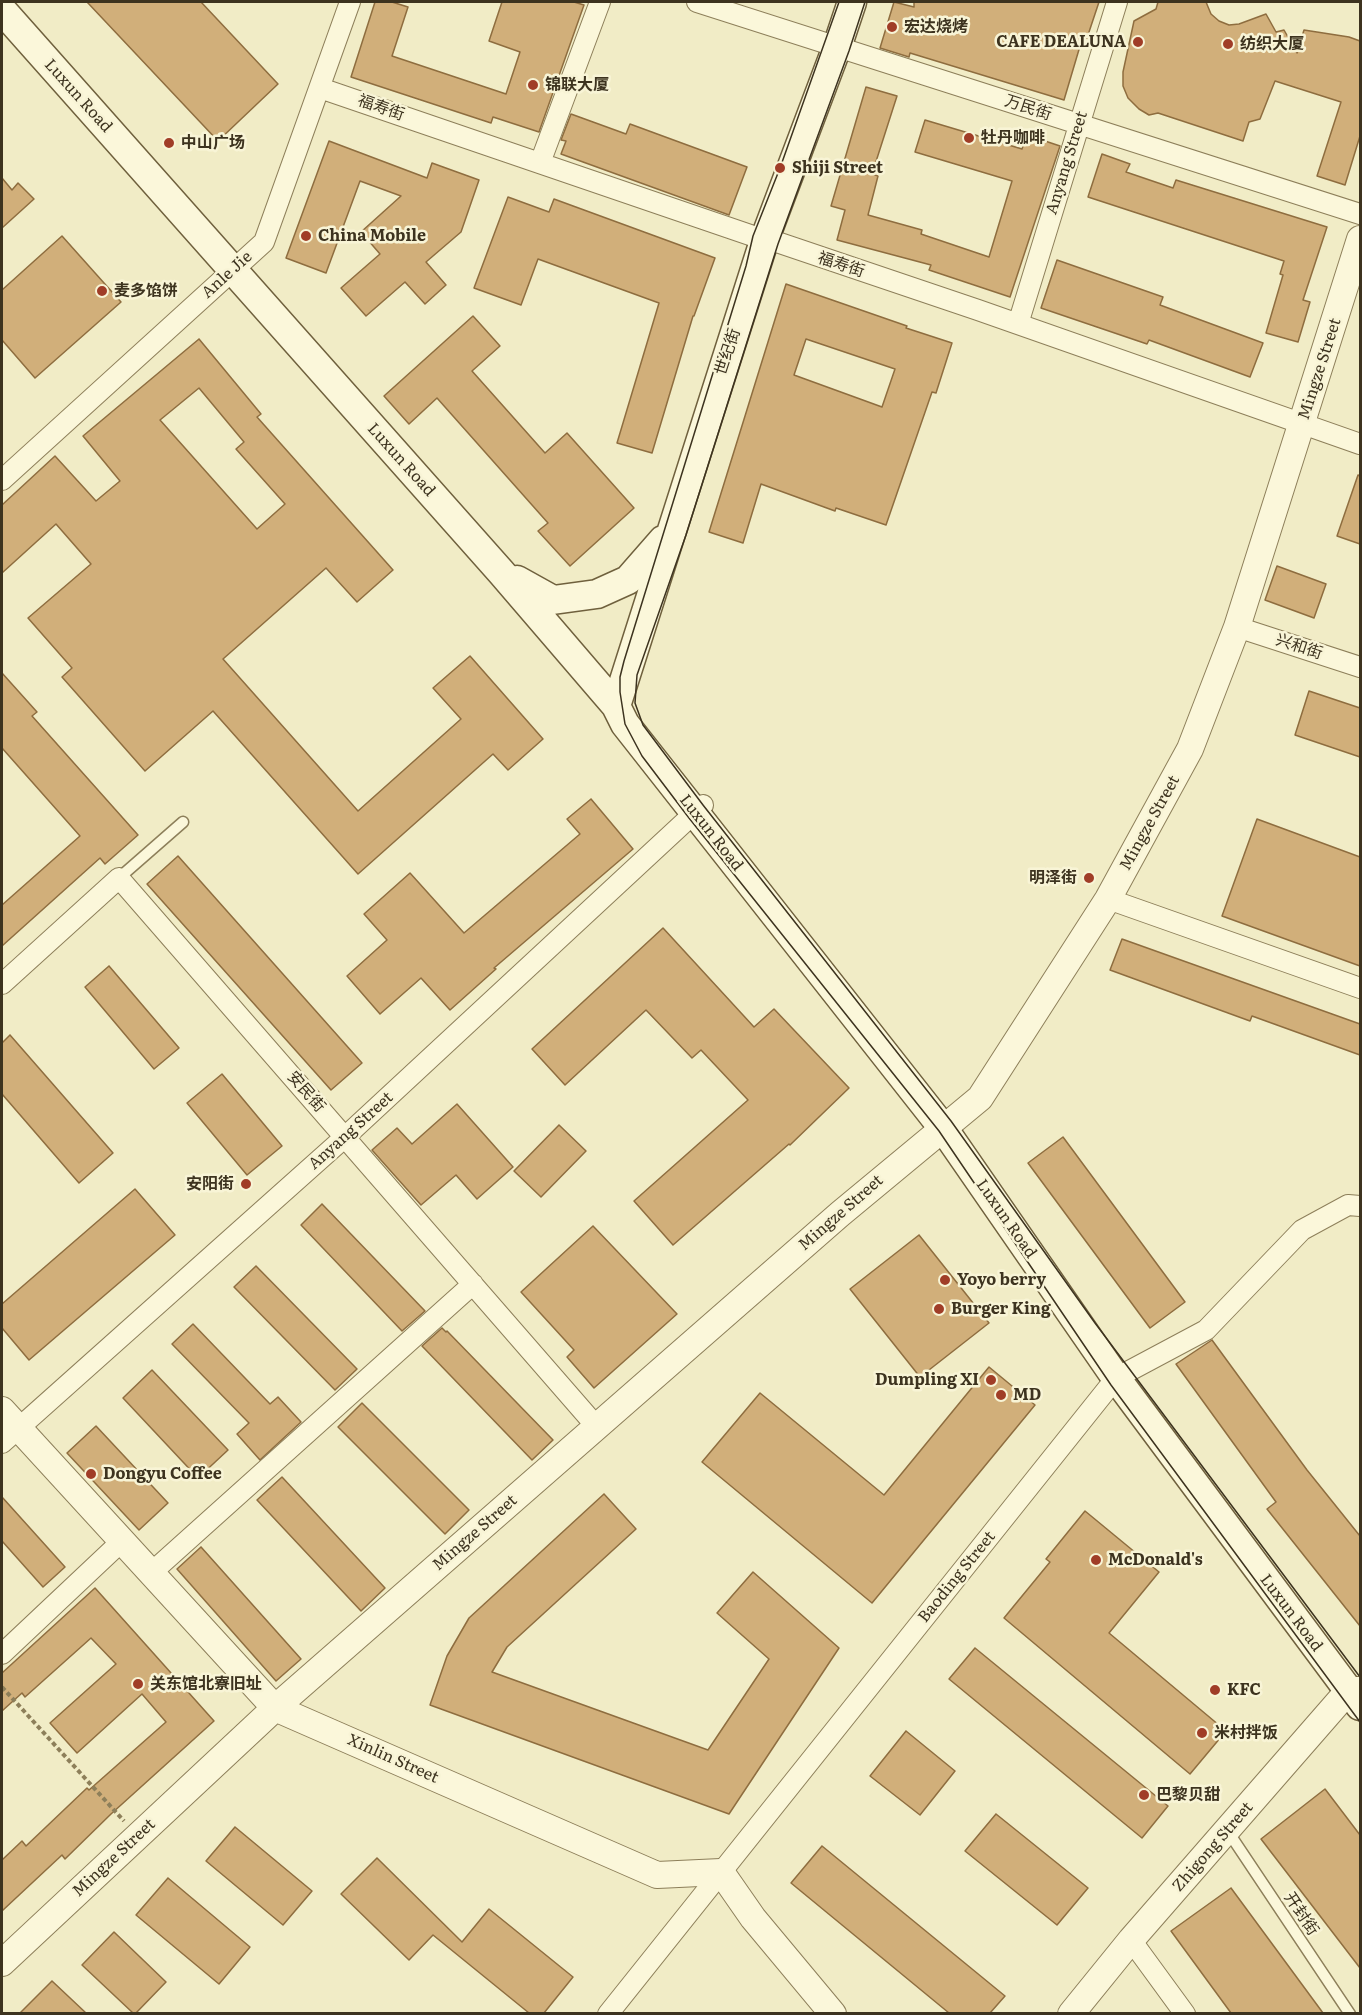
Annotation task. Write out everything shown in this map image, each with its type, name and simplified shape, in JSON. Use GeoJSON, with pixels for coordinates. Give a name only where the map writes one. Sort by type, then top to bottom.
{"type":"FeatureCollection","features":[{"type":"Feature","properties":{"kind":"main road","name":"世纪街"},"geometry":{"type":"LineString","coordinates":[[616,706],[765,238],[852,2]]}},
{"type":"Feature","properties":{"kind":"main road","name":"Luxun Road"},"geometry":{"type":"LineString","coordinates":[[2,10],[501,572],[616,706],[625,724],[699,809],[942,1128],[1116,1378],[1357,1695]]}},
{"type":"Feature","properties":{"kind":"main road"},"geometry":{"type":"LineString","coordinates":[[501,572],[553,600],[597,594],[628,580],[670,532]]}},
{"type":"Feature","properties":{"kind":"street","name":"Anle Jie"},"geometry":{"type":"LineString","coordinates":[[2,480],[264,242],[350,2]]}},
{"type":"Feature","properties":{"kind":"street"},"geometry":{"type":"LineString","coordinates":[[540,163],[600,2]]}},
{"type":"Feature","properties":{"kind":"street","name":"万民街"},"geometry":{"type":"LineString","coordinates":[[697,2],[1360,214]]}},
{"type":"Feature","properties":{"kind":"street","name":"Anyang Street"},"geometry":{"type":"LineString","coordinates":[[1018,324],[1117,2]]}},
{"type":"Feature","properties":{"kind":"street","name":"福寿街"},"geometry":{"type":"LineString","coordinates":[[320,88],[1018,324],[1360,444]]}},
{"type":"Feature","properties":{"kind":"street","name":"Mingze Street"},"geometry":{"type":"LineString","coordinates":[[2,1963],[275,1708],[840,1214],[980,1098],[1108,899],[1190,749],[1236,627],[1360,239]]}},
{"type":"Feature","properties":{"kind":"street","name":"兴和街"},"geometry":{"type":"LineString","coordinates":[[1236,627],[1360,668]]}},
{"type":"Feature","properties":{"kind":"street","name":"Anyang Street"},"geometry":{"type":"LineString","coordinates":[[7,1427],[345,1137],[699,809]]}},
{"type":"Feature","properties":{"kind":"street"},"geometry":{"type":"LineString","coordinates":[[2,984],[119,878]]}},
{"type":"Feature","properties":{"kind":"street","name":"安民街"},"geometry":{"type":"LineString","coordinates":[[119,878],[596,1426]]}},
{"type":"Feature","properties":{"kind":"street"},"geometry":{"type":"LineString","coordinates":[[1108,899],[1360,988]]}},
{"type":"Feature","properties":{"kind":"street","name":"Baoding Street"},"geometry":{"type":"LineString","coordinates":[[608,2013],[1116,1378],[1206,1330],[1302,1230],[1348,1205],[1360,1206]]}},
{"type":"Feature","properties":{"kind":"street"},"geometry":{"type":"LineString","coordinates":[[151,1573],[474,1284]]}},
{"type":"Feature","properties":{"kind":"street","name":"Xinlin Street"},"geometry":{"type":"LineString","coordinates":[[7,1427],[122,1541],[275,1708],[657,1875],[721,1872]]}},
{"type":"Feature","properties":{"kind":"street"},"geometry":{"type":"LineString","coordinates":[[2,1654],[122,1541]]}},
{"type":"Feature","properties":{"kind":"street","name":"Zhigong Street"},"geometry":{"type":"LineString","coordinates":[[1071,2013],[1227,1830],[1357,1695]]}},
{"type":"Feature","properties":{"kind":"street"},"geometry":{"type":"LineString","coordinates":[[721,1872],[753,1918],[833,2013]]}},
{"type":"Feature","properties":{"kind":"street"},"geometry":{"type":"LineString","coordinates":[[1131,1940],[1185,2013]]}},
{"type":"Feature","properties":{"kind":"lane"},"geometry":{"type":"LineString","coordinates":[[119,878],[183,822]]}},
{"type":"Feature","properties":{"kind":"lane","name":"开封街"},"geometry":{"type":"LineString","coordinates":[[1227,1830],[1350,2013]]}},
{"type":"Feature","properties":{"kind":"path"},"geometry":{"type":"LineString","coordinates":[[2,1687],[138,1836]]}},
{"type":"Feature","properties":{"kind":"building"},"geometry":{"type":"Polygon","coordinates":[[[87,2],[201,2],[278,84],[218,141],[87,2]]]}},
{"type":"Feature","properties":{"kind":"building"},"geometry":{"type":"Polygon","coordinates":[[[375,2],[392,2],[408,7],[392,56],[506,94],[520,52],[489,41],[502,2],[574,2],[584,5],[539,132],[493,117],[491,123],[351,77],[375,2]]]}},
{"type":"Feature","properties":{"kind":"building"},"geometry":{"type":"Polygon","coordinates":[[[894,2],[914,7],[914,2],[1099,2],[1087,38],[1083,36],[1064,100],[910,53],[909,57],[880,48],[894,2]]]}},
{"type":"Feature","properties":{"kind":"building"},"geometry":{"type":"Polygon","coordinates":[[[1158,2],[1206,2],[1211,14],[1219,21],[1229,25],[1239,24],[1266,14],[1276,32],[1284,30],[1297,53],[1304,30],[1349,37],[1360,41],[1360,136],[1345,185],[1317,176],[1341,102],[1275,81],[1260,119],[1249,122],[1243,141],[1158,113],[1149,115],[1139,109],[1128,98],[1123,86],[1123,72],[1134,21],[1156,9],[1158,2]]]}},
{"type":"Feature","properties":{"kind":"building"},"geometry":{"type":"Polygon","coordinates":[[[866,87],[897,96],[872,174],[878,176],[868,215],[922,230],[921,234],[989,257],[1012,181],[915,152],[925,120],[1022,149],[1027,135],[1060,146],[1010,297],[929,270],[931,265],[837,240],[845,210],[831,206],[866,87]]]}},
{"type":"Feature","properties":{"kind":"building"},"geometry":{"type":"Polygon","coordinates":[[[571,114],[626,134],[630,124],[747,167],[729,215],[561,154],[566,141],[561,140],[571,114]]]}},
{"type":"Feature","properties":{"kind":"building"},"geometry":{"type":"Polygon","coordinates":[[[329,141],[427,178],[432,163],[479,180],[461,232],[426,262],[446,285],[425,304],[405,282],[366,316],[341,288],[380,254],[361,232],[401,196],[360,181],[326,273],[286,258],[329,141]]]}},
{"type":"Feature","properties":{"kind":"building"},"geometry":{"type":"Polygon","coordinates":[[[1102,154],[1130,164],[1126,172],[1173,188],[1176,180],[1327,227],[1303,300],[1310,302],[1298,342],[1266,333],[1283,275],[1280,274],[1284,261],[1088,197],[1102,154]]]}},
{"type":"Feature","properties":{"kind":"building"},"geometry":{"type":"Polygon","coordinates":[[[2,178],[12,190],[18,183],[34,199],[2,228],[2,178]]]}},
{"type":"Feature","properties":{"kind":"building"},"geometry":{"type":"Polygon","coordinates":[[[508,197],[549,212],[554,199],[715,258],[693,316],[652,453],[617,443],[659,303],[538,259],[521,305],[474,288],[508,197]]]}},
{"type":"Feature","properties":{"kind":"building"},"geometry":{"type":"Polygon","coordinates":[[[62,236],[121,302],[35,378],[2,340],[2,290],[62,236]]]}},
{"type":"Feature","properties":{"kind":"building"},"geometry":{"type":"Polygon","coordinates":[[[1057,260],[1163,297],[1160,305],[1263,343],[1250,377],[1149,340],[1147,344],[1041,308],[1057,260]]]}},
{"type":"Feature","properties":{"kind":"building"},"geometry":{"type":"Polygon","coordinates":[[[786,284],[952,343],[936,393],[932,392],[886,525],[836,508],[835,511],[761,484],[743,543],[709,532],[786,284]],[[806,339],[794,375],[882,407],[895,369],[806,339]]]}},
{"type":"Feature","properties":{"kind":"building"},"geometry":{"type":"Polygon","coordinates":[[[473,316],[500,346],[472,371],[545,453],[567,433],[634,508],[570,566],[538,531],[548,523],[437,398],[409,424],[384,396],[473,316]]]}},
{"type":"Feature","properties":{"kind":"building"},"geometry":{"type":"Polygon","coordinates":[[[199,339],[261,414],[257,417],[393,570],[357,602],[326,568],[223,659],[358,811],[461,719],[433,688],[470,656],[543,739],[508,770],[493,754],[358,874],[213,711],[145,771],[62,677],[72,668],[28,618],[91,564],[56,524],[2,573],[2,505],[55,456],[96,501],[120,481],[83,436],[199,339]],[[199,388],[160,420],[257,529],[285,504],[236,449],[244,442],[199,388]]]}},
{"type":"Feature","properties":{"kind":"building"},"geometry":{"type":"Polygon","coordinates":[[[1358,475],[1360,476],[1360,544],[1337,536],[1358,475]]]}},
{"type":"Feature","properties":{"kind":"building"},"geometry":{"type":"Polygon","coordinates":[[[1277,566],[1326,584],[1314,618],[1265,600],[1277,566]]]}},
{"type":"Feature","properties":{"kind":"building"},"geometry":{"type":"Polygon","coordinates":[[[2,673],[37,712],[32,716],[138,835],[105,864],[100,858],[2,946],[2,905],[80,836],[2,748],[2,673]]]}},
{"type":"Feature","properties":{"kind":"building"},"geometry":{"type":"Polygon","coordinates":[[[1309,691],[1360,708],[1360,757],[1295,735],[1309,691]]]}},
{"type":"Feature","properties":{"kind":"building"},"geometry":{"type":"Polygon","coordinates":[[[591,799],[633,849],[494,968],[496,969],[450,1010],[421,978],[380,1014],[347,976],[387,940],[364,914],[410,873],[464,933],[580,834],[567,819],[591,799]]]}},
{"type":"Feature","properties":{"kind":"building"},"geometry":{"type":"Polygon","coordinates":[[[1257,819],[1360,857],[1360,966],[1222,916],[1257,819]]]}},
{"type":"Feature","properties":{"kind":"building"},"geometry":{"type":"Polygon","coordinates":[[[178,856],[362,1063],[331,1090],[147,884],[178,856]]]}},
{"type":"Feature","properties":{"kind":"building"},"geometry":{"type":"Polygon","coordinates":[[[663,928],[754,1027],[774,1009],[849,1088],[790,1145],[673,1245],[634,1201],[748,1100],[701,1050],[692,1058],[646,1010],[565,1085],[532,1049],[663,928]]]}},
{"type":"Feature","properties":{"kind":"building"},"geometry":{"type":"Polygon","coordinates":[[[1122,939],[1360,1024],[1360,1055],[1252,1016],[1250,1021],[1110,970],[1122,939]]]}},
{"type":"Feature","properties":{"kind":"building"},"geometry":{"type":"Polygon","coordinates":[[[109,966],[179,1048],[154,1069],[85,987],[109,966]]]}},
{"type":"Feature","properties":{"kind":"building"},"geometry":{"type":"Polygon","coordinates":[[[10,1035],[113,1153],[79,1183],[2,1094],[2,1043],[10,1035]]]}},
{"type":"Feature","properties":{"kind":"building"},"geometry":{"type":"Polygon","coordinates":[[[222,1074],[282,1146],[247,1175],[187,1103],[222,1074]]]}},
{"type":"Feature","properties":{"kind":"building"},"geometry":{"type":"Polygon","coordinates":[[[457,1104],[513,1167],[477,1199],[456,1175],[421,1205],[372,1150],[397,1128],[412,1144],[457,1104]]]}},
{"type":"Feature","properties":{"kind":"building"},"geometry":{"type":"Polygon","coordinates":[[[559,1125],[586,1151],[541,1197],[514,1171],[559,1125]]]}},
{"type":"Feature","properties":{"kind":"building"},"geometry":{"type":"Polygon","coordinates":[[[1063,1137],[1185,1302],[1150,1328],[1028,1163],[1063,1137]]]}},
{"type":"Feature","properties":{"kind":"building"},"geometry":{"type":"Polygon","coordinates":[[[135,1189],[175,1235],[29,1360],[2,1328],[2,1304],[135,1189]]]}},
{"type":"Feature","properties":{"kind":"building"},"geometry":{"type":"Polygon","coordinates":[[[322,1204],[425,1311],[402,1331],[301,1225],[322,1204]]]}},
{"type":"Feature","properties":{"kind":"building"},"geometry":{"type":"Polygon","coordinates":[[[593,1226],[677,1314],[594,1388],[567,1357],[574,1350],[521,1292],[593,1226]]]}},
{"type":"Feature","properties":{"kind":"building"},"geometry":{"type":"Polygon","coordinates":[[[919,1235],[989,1323],[920,1377],[850,1289],[919,1235]]]}},
{"type":"Feature","properties":{"kind":"building"},"geometry":{"type":"Polygon","coordinates":[[[256,1266],[357,1369],[335,1390],[234,1287],[256,1266]]]}},
{"type":"Feature","properties":{"kind":"building"},"geometry":{"type":"Polygon","coordinates":[[[193,1324],[270,1404],[278,1397],[301,1422],[260,1460],[237,1434],[249,1423],[172,1344],[193,1324]]]}},
{"type":"Feature","properties":{"kind":"building"},"geometry":{"type":"Polygon","coordinates":[[[442,1328],[553,1440],[532,1460],[422,1346],[442,1328]]]}},
{"type":"Feature","properties":{"kind":"building"},"geometry":{"type":"Polygon","coordinates":[[[1212,1340],[1307,1470],[1360,1536],[1360,1626],[1267,1509],[1276,1502],[1176,1364],[1212,1340]]]}},
{"type":"Feature","properties":{"kind":"building"},"geometry":{"type":"Polygon","coordinates":[[[989,1367],[1035,1405],[872,1603],[702,1462],[760,1393],[884,1495],[989,1367]]]}},
{"type":"Feature","properties":{"kind":"building"},"geometry":{"type":"Polygon","coordinates":[[[152,1370],[228,1450],[198,1478],[123,1398],[152,1370]]]}},
{"type":"Feature","properties":{"kind":"building"},"geometry":{"type":"Polygon","coordinates":[[[362,1403],[469,1510],[445,1534],[338,1427],[362,1403]]]}},
{"type":"Feature","properties":{"kind":"building"},"geometry":{"type":"Polygon","coordinates":[[[96,1426],[168,1503],[139,1530],[67,1453],[96,1426]]]}},
{"type":"Feature","properties":{"kind":"building"},"geometry":{"type":"Polygon","coordinates":[[[282,1477],[385,1588],[361,1611],[257,1500],[282,1477]]]}},
{"type":"Feature","properties":{"kind":"building"},"geometry":{"type":"Polygon","coordinates":[[[604,1494],[636,1529],[507,1647],[492,1672],[708,1750],[769,1659],[717,1613],[753,1572],[839,1648],[729,1814],[430,1705],[447,1656],[469,1618],[604,1494]]]}},
{"type":"Feature","properties":{"kind":"building"},"geometry":{"type":"Polygon","coordinates":[[[2,1497],[65,1567],[43,1587],[2,1541],[2,1497]]]}},
{"type":"Feature","properties":{"kind":"building"},"geometry":{"type":"Polygon","coordinates":[[[1085,1511],[1159,1572],[1109,1633],[1226,1731],[1190,1774],[1004,1618],[1050,1562],[1046,1559],[1085,1511]]]}},
{"type":"Feature","properties":{"kind":"building"},"geometry":{"type":"Polygon","coordinates":[[[201,1547],[301,1659],[276,1681],[177,1569],[201,1547]]]}},
{"type":"Feature","properties":{"kind":"building","name":"关东馆北寮旧址"},"geometry":{"type":"Polygon","coordinates":[[[95,1588],[214,1721],[65,1859],[62,1855],[2,1911],[2,1860],[22,1841],[26,1846],[87,1788],[89,1790],[166,1722],[142,1694],[77,1753],[50,1723],[116,1664],[91,1638],[25,1697],[22,1693],[2,1711],[2,1673],[95,1588]]]}},
{"type":"Feature","properties":{"kind":"building"},"geometry":{"type":"Polygon","coordinates":[[[975,1648],[1168,1806],[1142,1838],[949,1679],[975,1648]]]}},
{"type":"Feature","properties":{"kind":"building"},"geometry":{"type":"Polygon","coordinates":[[[906,1731],[955,1771],[920,1815],[870,1776],[906,1731]]]}},
{"type":"Feature","properties":{"kind":"building"},"geometry":{"type":"Polygon","coordinates":[[[1325,1789],[1360,1835],[1360,1968],[1261,1839],[1325,1789]]]}},
{"type":"Feature","properties":{"kind":"building"},"geometry":{"type":"Polygon","coordinates":[[[996,1814],[1088,1888],[1057,1925],[965,1851],[996,1814]]]}},
{"type":"Feature","properties":{"kind":"building"},"geometry":{"type":"Polygon","coordinates":[[[235,1827],[312,1891],[283,1925],[206,1861],[235,1827]]]}},
{"type":"Feature","properties":{"kind":"building"},"geometry":{"type":"Polygon","coordinates":[[[822,1846],[1005,1996],[990,2013],[949,2013],[791,1883],[822,1846]]]}},
{"type":"Feature","properties":{"kind":"building"},"geometry":{"type":"Polygon","coordinates":[[[377,1858],[462,1942],[489,1909],[573,1977],[544,2013],[529,2013],[433,1935],[409,1960],[341,1894],[377,1858]]]}},
{"type":"Feature","properties":{"kind":"building"},"geometry":{"type":"Polygon","coordinates":[[[168,1878],[250,1947],[219,1984],[136,1915],[168,1878]]]}},
{"type":"Feature","properties":{"kind":"building"},"geometry":{"type":"Polygon","coordinates":[[[1231,1888],[1323,2013],[1231,2013],[1171,1931],[1231,1888]]]}},
{"type":"Feature","properties":{"kind":"building"},"geometry":{"type":"Polygon","coordinates":[[[114,1932],[166,1982],[136,2013],[133,2013],[82,1965],[114,1932]]]}},
{"type":"Feature","properties":{"kind":"building"},"geometry":{"type":"Polygon","coordinates":[[[52,1981],[86,2013],[20,2013],[52,1981]]]}},
{"type":"Feature","properties":{"kind":"tram line"},"geometry":{"type":"LineString","coordinates":[[839,2],[780,168],[753,236],[746,266],[624,661],[620,677],[620,692],[625,724],[642,756],[689,818],[939,1131],[1111,1385],[1360,1722]]}},
{"type":"Feature","properties":{"kind":"tram line"},"geometry":{"type":"LineString","coordinates":[[865,2],[778,244],[686,535],[637,675],[635,703],[643,725],[951,1121],[1095,1323],[1360,1677]]}},
{"type":"Feature","properties":{"kind":"place","name":"宏达烧烤"},"geometry":{"type":"Point","coordinates":[892,27]}},
{"type":"Feature","properties":{"kind":"place","name":"CAFE DEALUNA"},"geometry":{"type":"Point","coordinates":[1138,42]}},
{"type":"Feature","properties":{"kind":"place","name":"纺织大厦"},"geometry":{"type":"Point","coordinates":[1228,44]}},
{"type":"Feature","properties":{"kind":"place","name":"锦联大厦"},"geometry":{"type":"Point","coordinates":[533,85]}},
{"type":"Feature","properties":{"kind":"place","name":"牡丹咖啡"},"geometry":{"type":"Point","coordinates":[969,138]}},
{"type":"Feature","properties":{"kind":"place","name":"中山广场"},"geometry":{"type":"Point","coordinates":[169,143]}},
{"type":"Feature","properties":{"kind":"place","name":"Shiji Street"},"geometry":{"type":"Point","coordinates":[780,168]}},
{"type":"Feature","properties":{"kind":"place","name":"China Mobile"},"geometry":{"type":"Point","coordinates":[306,236]}},
{"type":"Feature","properties":{"kind":"place","name":"麦多馅饼"},"geometry":{"type":"Point","coordinates":[102,291]}},
{"type":"Feature","properties":{"kind":"place","name":"明泽街"},"geometry":{"type":"Point","coordinates":[1089,878]}},
{"type":"Feature","properties":{"kind":"place","name":"安阳街"},"geometry":{"type":"Point","coordinates":[246,1184]}},
{"type":"Feature","properties":{"kind":"place","name":"Yoyo berry"},"geometry":{"type":"Point","coordinates":[945,1280]}},
{"type":"Feature","properties":{"kind":"place","name":"Burger King"},"geometry":{"type":"Point","coordinates":[939,1309]}},
{"type":"Feature","properties":{"kind":"place","name":"Dumpling XI"},"geometry":{"type":"Point","coordinates":[991,1380]}},
{"type":"Feature","properties":{"kind":"place","name":"MD"},"geometry":{"type":"Point","coordinates":[1001,1395]}},
{"type":"Feature","properties":{"kind":"place","name":"Dongyu Coffee"},"geometry":{"type":"Point","coordinates":[91,1474]}},
{"type":"Feature","properties":{"kind":"place","name":"McDonald's"},"geometry":{"type":"Point","coordinates":[1096,1560]}},
{"type":"Feature","properties":{"kind":"place","name":"关东馆北寮旧址"},"geometry":{"type":"Point","coordinates":[138,1684]}},
{"type":"Feature","properties":{"kind":"place","name":"KFC"},"geometry":{"type":"Point","coordinates":[1215,1690]}},
{"type":"Feature","properties":{"kind":"place","name":"米村拌饭"},"geometry":{"type":"Point","coordinates":[1202,1733]}},
{"type":"Feature","properties":{"kind":"place","name":"巴黎贝甜"},"geometry":{"type":"Point","coordinates":[1144,1795]}}]}
